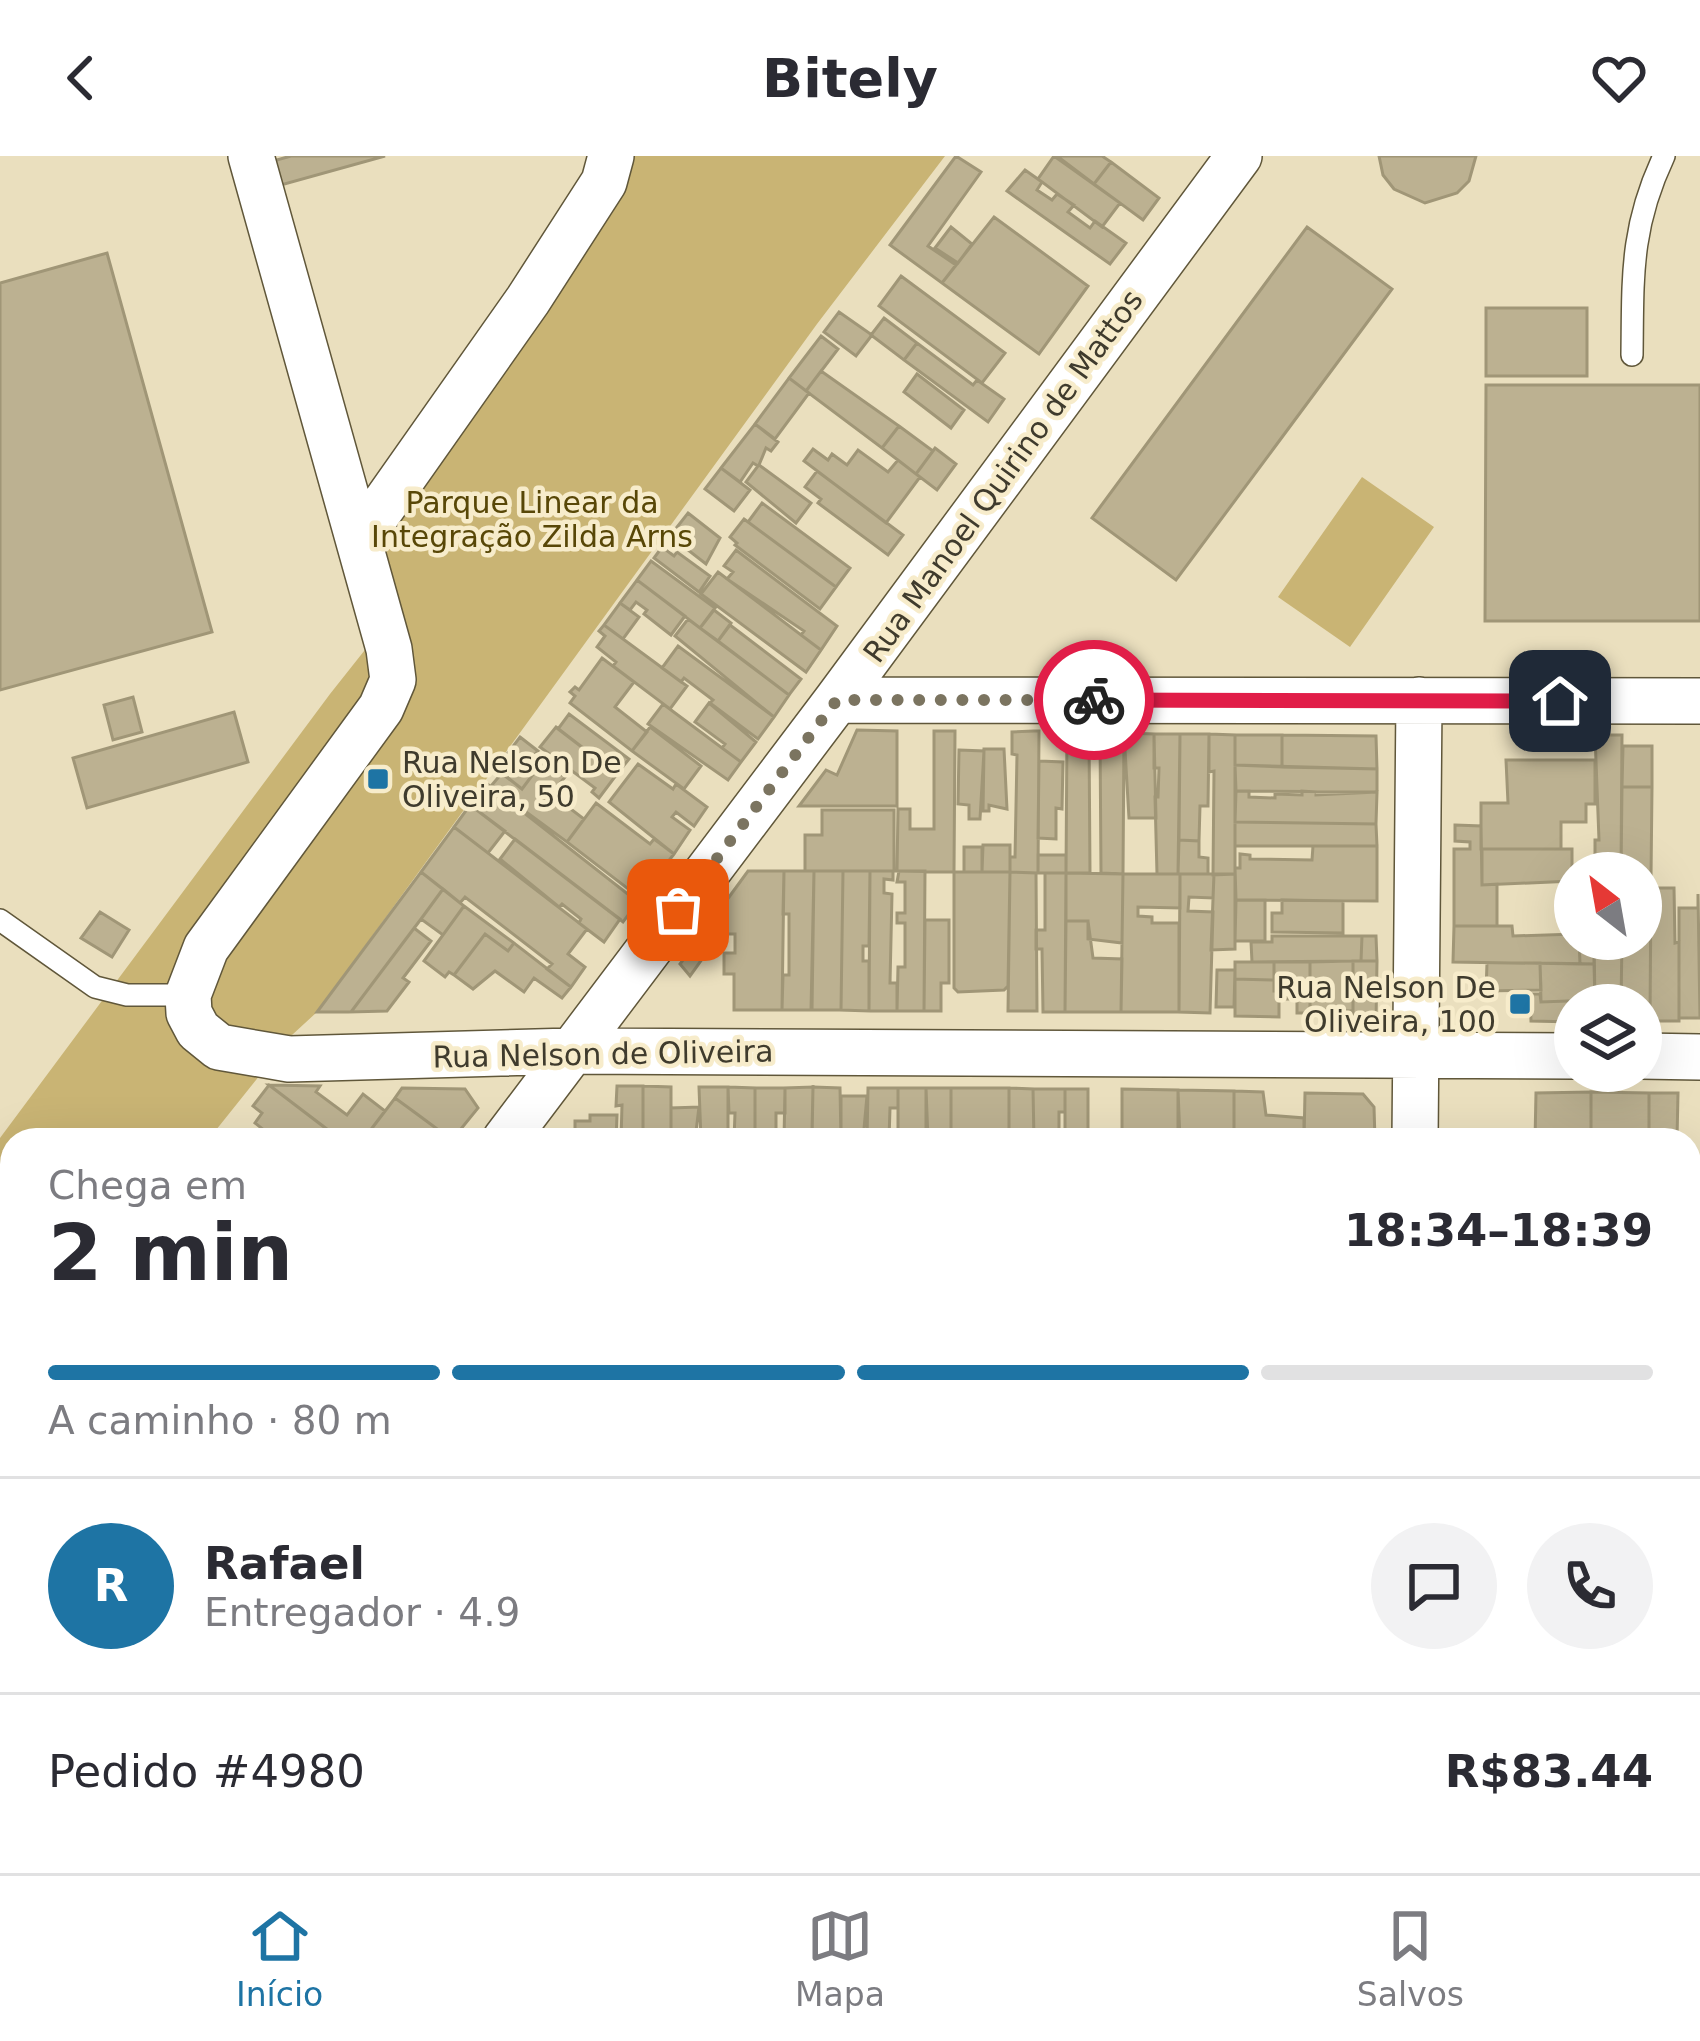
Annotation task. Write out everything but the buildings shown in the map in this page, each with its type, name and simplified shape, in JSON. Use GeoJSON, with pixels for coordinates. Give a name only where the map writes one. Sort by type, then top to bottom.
{"type":"FeatureCollection","features":[{"type":"Feature","properties":{"kind":"street"},"geometry":{"type":"LineString","coordinates":[[188,995],[206,947],[381,708],[393,680],[389,649],[251,156]]}},
{"type":"Feature","properties":{"kind":"street"},"geometry":{"type":"LineString","coordinates":[[359,540],[528,300],[604,182],[611,156]]}},
{"type":"Feature","properties":{"kind":"street","name":"Rua Manoel Quirino de Mattos"},"geometry":{"type":"LineString","coordinates":[[514,1128],[1239,156]]}},
{"type":"Feature","properties":{"kind":"street"},"geometry":{"type":"LineString","coordinates":[[837,700],[1700,701]]}},
{"type":"Feature","properties":{"kind":"street"},"geometry":{"type":"LineString","coordinates":[[1415,1128],[1419,700]]}},
{"type":"Feature","properties":{"kind":"street","name":"Rua Nelson de Oliveira"},"geometry":{"type":"LineString","coordinates":[[188,995],[189,1012],[198,1030],[219,1047],[289,1059],[572,1051],[1554,1056]]}},
{"type":"Feature","properties":{"kind":"street"},"geometry":{"type":"LineString","coordinates":[[1662,1056],[1700,1057]]}},
{"type":"Feature","properties":{"kind":"lane"},"geometry":{"type":"LineString","coordinates":[[1632,355],[1634,243],[1644,198],[1664,156]]}},
{"type":"Feature","properties":{"kind":"lane"},"geometry":{"type":"LineString","coordinates":[[0,920],[95,987],[127,995],[188,995]]}},
{"type":"Feature","properties":{"kind":"green space","name":"Parque Linear da Integração Zilda Arns"},"geometry":{"type":"Polygon","coordinates":[[[635,156],[945,156],[817,324],[317,1012],[292,1035],[218,1128],[7,1128],[391,617],[381,529],[613,212],[635,156]]]}},
{"type":"Feature","properties":{"kind":"green space"},"geometry":{"type":"Polygon","coordinates":[[[1362,477],[1434,527],[1350,647],[1278,597],[1362,477]]]}},
{"type":"Feature","properties":{"kind":"way so far"},"geometry":{"type":"LineString","coordinates":[[678,910],[837,700],[1094,700]]}},
{"type":"Feature","properties":{"kind":"place","name":"Rua Nelson De Oliveira, 50"},"geometry":{"type":"Point","coordinates":[378,779]}},
{"type":"Feature","properties":{"kind":"place","name":"Rua Nelson De Oliveira, 100"},"geometry":{"type":"Point","coordinates":[1520,1004]}},
{"type":"Feature","properties":{"kind":"route"},"geometry":{"type":"LineString","coordinates":[[1094,700],[1560,701]]}}]}
